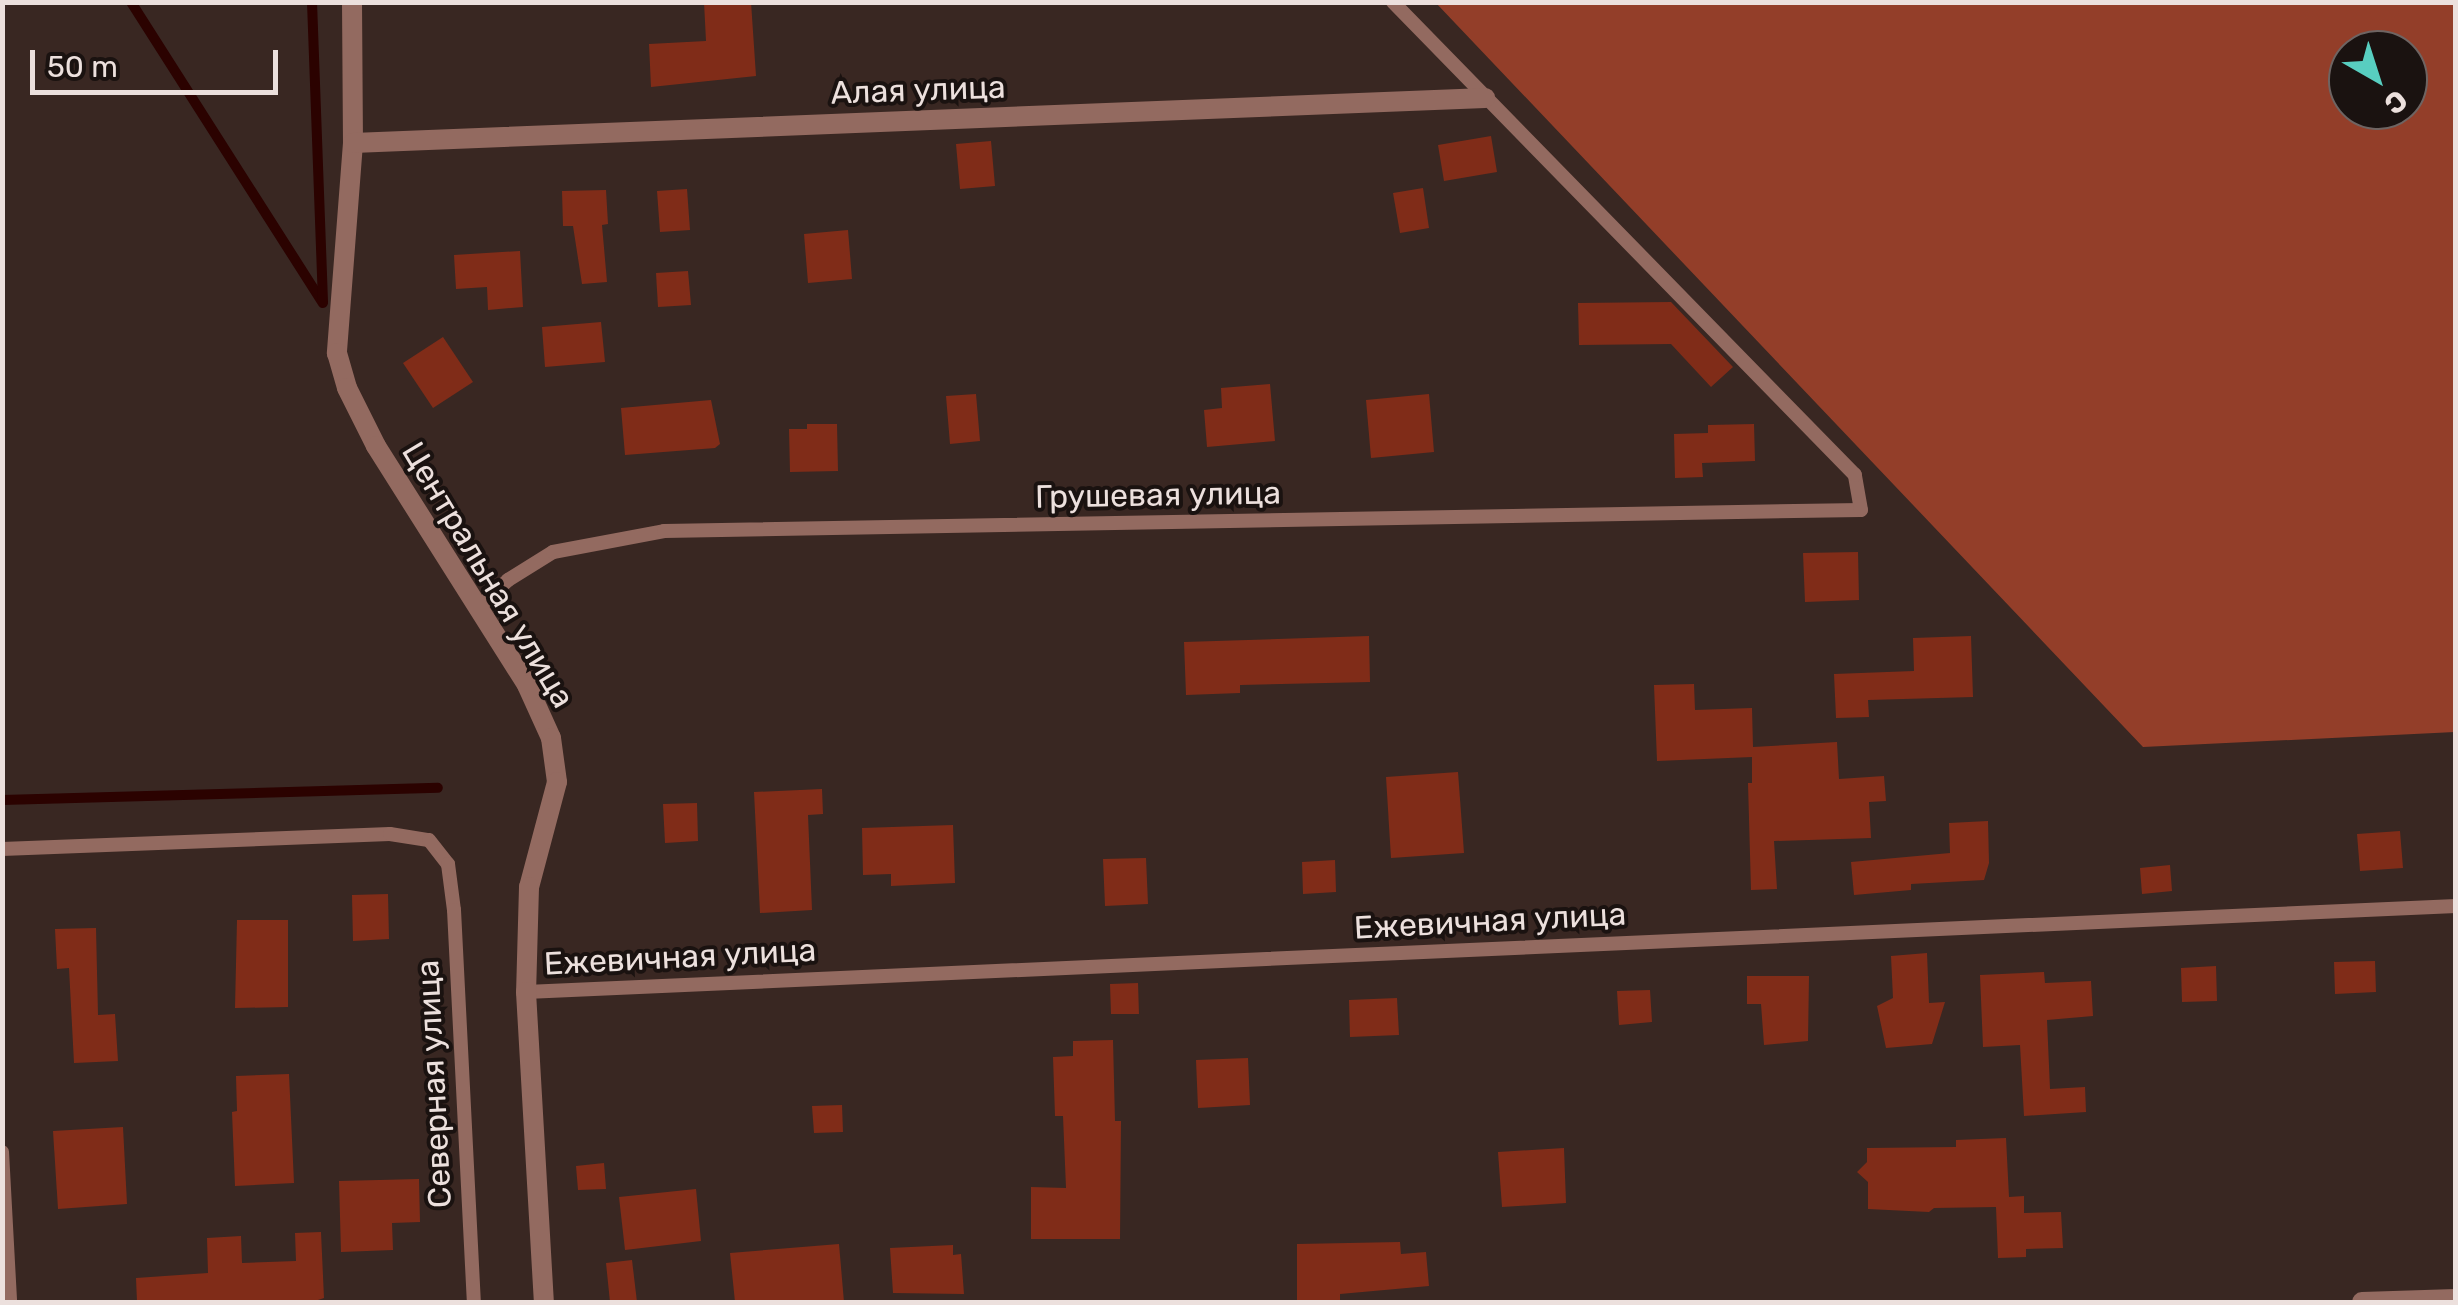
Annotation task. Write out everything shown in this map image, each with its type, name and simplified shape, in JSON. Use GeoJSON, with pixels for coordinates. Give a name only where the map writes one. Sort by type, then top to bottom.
{"type":"FeatureCollection","features":[{"type":"Feature","properties":{"kind":"street","name":"Центральная улица"},"geometry":{"type":"LineString","coordinates":[[352,2],[353,142],[336,353],[347,388],[376,446],[527,685],[551,738],[557,782],[529,887],[526,992],[544,1302]]}},
{"type":"Feature","properties":{"kind":"street","name":"Алая улица"},"geometry":{"type":"LineString","coordinates":[[353,142],[1485,98]]}},
{"type":"Feature","properties":{"kind":"street"},"geometry":{"type":"LineString","coordinates":[[2362,1302],[2456,1299]]}},
{"type":"Feature","properties":{"kind":"lane"},"geometry":{"type":"LineString","coordinates":[[1394,2],[1485,98]]}},
{"type":"Feature","properties":{"kind":"lane","name":"Грушевая улица"},"geometry":{"type":"LineString","coordinates":[[478,608],[508,580],[553,552],[664,530],[1861,510],[1855,476],[1485,98]]}},
{"type":"Feature","properties":{"kind":"lane","name":"Северная улица"},"geometry":{"type":"LineString","coordinates":[[2,849],[390,834],[429,840],[448,864],[454,910],[474,1302]]}},
{"type":"Feature","properties":{"kind":"lane","name":"Ежевичная улица"},"geometry":{"type":"LineString","coordinates":[[526,992],[2456,906]]}},
{"type":"Feature","properties":{"kind":"lane"},"geometry":{"type":"LineString","coordinates":[[2,1152],[10,1302]]}},
{"type":"Feature","properties":{"kind":"shaded area"},"geometry":{"type":"Polygon","coordinates":[[[1436,3],[2455,3],[2455,732],[2143,747],[1436,3]]]}},
{"type":"Feature","properties":{"kind":"building"},"geometry":{"type":"Polygon","coordinates":[[[704,2],[751,2],[756,76],[651,87],[649,44],[706,41],[704,2]]]}},
{"type":"Feature","properties":{"kind":"building"},"geometry":{"type":"Polygon","coordinates":[[[1491,136],[1497,172],[1444,181],[1438,145],[1491,136]]]}},
{"type":"Feature","properties":{"kind":"building"},"geometry":{"type":"Polygon","coordinates":[[[991,141],[995,186],[960,189],[956,144],[991,141]]]}},
{"type":"Feature","properties":{"kind":"building"},"geometry":{"type":"Polygon","coordinates":[[[1423,188],[1429,228],[1400,233],[1393,193],[1423,188]]]}},
{"type":"Feature","properties":{"kind":"building"},"geometry":{"type":"Polygon","coordinates":[[[687,189],[690,230],[660,232],[657,191],[687,189]]]}},
{"type":"Feature","properties":{"kind":"building"},"geometry":{"type":"Polygon","coordinates":[[[606,190],[608,224],[602,225],[607,282],[582,284],[573,226],[563,226],[562,191],[606,190]]]}},
{"type":"Feature","properties":{"kind":"building"},"geometry":{"type":"Polygon","coordinates":[[[848,230],[852,279],[808,283],[804,234],[848,230]]]}},
{"type":"Feature","properties":{"kind":"building"},"geometry":{"type":"Polygon","coordinates":[[[520,251],[523,307],[488,310],[487,287],[456,289],[454,255],[520,251]]]}},
{"type":"Feature","properties":{"kind":"building"},"geometry":{"type":"Polygon","coordinates":[[[688,271],[691,305],[658,307],[656,273],[688,271]]]}},
{"type":"Feature","properties":{"kind":"building"},"geometry":{"type":"Polygon","coordinates":[[[1671,302],[1733,367],[1711,387],[1671,344],[1579,345],[1578,303],[1671,302]]]}},
{"type":"Feature","properties":{"kind":"building"},"geometry":{"type":"Polygon","coordinates":[[[601,322],[605,362],[545,367],[542,327],[601,322]]]}},
{"type":"Feature","properties":{"kind":"building"},"geometry":{"type":"Polygon","coordinates":[[[443,337],[473,382],[433,408],[403,363],[443,337]]]}},
{"type":"Feature","properties":{"kind":"building"},"geometry":{"type":"Polygon","coordinates":[[[1270,384],[1275,441],[1207,447],[1204,410],[1222,408],[1221,388],[1270,384]]]}},
{"type":"Feature","properties":{"kind":"building"},"geometry":{"type":"Polygon","coordinates":[[[976,394],[980,441],[950,444],[946,396],[976,394]]]}},
{"type":"Feature","properties":{"kind":"building"},"geometry":{"type":"Polygon","coordinates":[[[1429,394],[1434,452],[1371,458],[1366,400],[1429,394]]]}},
{"type":"Feature","properties":{"kind":"building"},"geometry":{"type":"Polygon","coordinates":[[[711,400],[720,444],[715,448],[625,455],[621,408],[711,400]]]}},
{"type":"Feature","properties":{"kind":"building"},"geometry":{"type":"Polygon","coordinates":[[[807,424],[837,424],[838,471],[790,472],[789,429],[807,429],[807,424]]]}},
{"type":"Feature","properties":{"kind":"building"},"geometry":{"type":"Polygon","coordinates":[[[1754,424],[1755,461],[1702,463],[1703,477],[1675,478],[1674,434],[1708,433],[1708,425],[1754,424]]]}},
{"type":"Feature","properties":{"kind":"building"},"geometry":{"type":"Polygon","coordinates":[[[1858,552],[1859,600],[1805,602],[1803,553],[1858,552]]]}},
{"type":"Feature","properties":{"kind":"building"},"geometry":{"type":"Polygon","coordinates":[[[1369,636],[1370,682],[1240,685],[1240,693],[1186,695],[1184,642],[1369,636]]]}},
{"type":"Feature","properties":{"kind":"building"},"geometry":{"type":"Polygon","coordinates":[[[1971,636],[1973,697],[1868,700],[1869,717],[1836,718],[1834,674],[1914,671],[1913,638],[1971,636]]]}},
{"type":"Feature","properties":{"kind":"building"},"geometry":{"type":"Polygon","coordinates":[[[1694,684],[1695,710],[1752,708],[1753,747],[1837,742],[1839,779],[1884,776],[1886,801],[1869,802],[1871,838],[1774,841],[1777,889],[1751,890],[1748,783],[1752,783],[1752,757],[1657,761],[1654,685],[1694,684]]]}},
{"type":"Feature","properties":{"kind":"building"},"geometry":{"type":"Polygon","coordinates":[[[1458,772],[1464,853],[1391,858],[1386,777],[1458,772]]]}},
{"type":"Feature","properties":{"kind":"building"},"geometry":{"type":"Polygon","coordinates":[[[822,789],[823,814],[808,815],[812,910],[760,913],[754,792],[822,789]]]}},
{"type":"Feature","properties":{"kind":"building"},"geometry":{"type":"Polygon","coordinates":[[[697,803],[698,841],[665,843],[663,804],[697,803]]]}},
{"type":"Feature","properties":{"kind":"building"},"geometry":{"type":"Polygon","coordinates":[[[1988,821],[1989,863],[1984,880],[1911,884],[1911,890],[1854,895],[1851,862],[1950,853],[1949,823],[1988,821]]]}},
{"type":"Feature","properties":{"kind":"building"},"geometry":{"type":"Polygon","coordinates":[[[953,825],[955,883],[891,886],[891,874],[863,875],[862,828],[953,825]]]}},
{"type":"Feature","properties":{"kind":"building"},"geometry":{"type":"Polygon","coordinates":[[[2400,831],[2403,868],[2360,871],[2357,834],[2400,831]]]}},
{"type":"Feature","properties":{"kind":"building"},"geometry":{"type":"Polygon","coordinates":[[[1146,858],[1148,904],[1105,906],[1103,859],[1146,858]]]}},
{"type":"Feature","properties":{"kind":"building"},"geometry":{"type":"Polygon","coordinates":[[[1335,860],[1336,892],[1303,894],[1302,862],[1335,860]]]}},
{"type":"Feature","properties":{"kind":"building"},"geometry":{"type":"Polygon","coordinates":[[[2170,865],[2172,891],[2142,894],[2140,868],[2170,865]]]}},
{"type":"Feature","properties":{"kind":"building"},"geometry":{"type":"Polygon","coordinates":[[[388,894],[389,939],[353,941],[352,895],[388,894]]]}},
{"type":"Feature","properties":{"kind":"building"},"geometry":{"type":"Polygon","coordinates":[[[237,920],[288,920],[288,1007],[235,1008],[237,920]]]}},
{"type":"Feature","properties":{"kind":"building"},"geometry":{"type":"Polygon","coordinates":[[[96,928],[98,1015],[115,1014],[118,1061],[74,1063],[69,968],[57,969],[55,929],[96,928]]]}},
{"type":"Feature","properties":{"kind":"building"},"geometry":{"type":"Polygon","coordinates":[[[1927,953],[1929,1003],[1945,1002],[1932,1044],[1886,1048],[1877,1006],[1893,998],[1891,956],[1927,953]]]}},
{"type":"Feature","properties":{"kind":"building"},"geometry":{"type":"Polygon","coordinates":[[[2375,961],[2376,992],[2335,994],[2334,962],[2375,961]]]}},
{"type":"Feature","properties":{"kind":"building"},"geometry":{"type":"Polygon","coordinates":[[[2216,966],[2217,1001],[2182,1002],[2181,968],[2216,966]]]}},
{"type":"Feature","properties":{"kind":"building"},"geometry":{"type":"Polygon","coordinates":[[[2044,972],[2045,983],[2091,981],[2093,1016],[2047,1020],[2050,1089],[2085,1087],[2086,1112],[2024,1116],[2020,1045],[1983,1047],[1980,975],[2044,972]]]}},
{"type":"Feature","properties":{"kind":"building"},"geometry":{"type":"Polygon","coordinates":[[[1747,976],[1809,976],[1808,1041],[1764,1045],[1761,1004],[1747,1004],[1747,976]]]}},
{"type":"Feature","properties":{"kind":"building"},"geometry":{"type":"Polygon","coordinates":[[[1138,983],[1139,1014],[1111,1014],[1110,984],[1138,983]]]}},
{"type":"Feature","properties":{"kind":"building"},"geometry":{"type":"Polygon","coordinates":[[[1650,990],[1652,1022],[1619,1025],[1617,991],[1650,990]]]}},
{"type":"Feature","properties":{"kind":"building"},"geometry":{"type":"Polygon","coordinates":[[[1397,998],[1399,1035],[1350,1037],[1349,1000],[1397,998]]]}},
{"type":"Feature","properties":{"kind":"building"},"geometry":{"type":"Polygon","coordinates":[[[1113,1040],[1115,1121],[1121,1121],[1120,1239],[1031,1239],[1031,1187],[1066,1188],[1063,1116],[1055,1116],[1053,1057],[1073,1056],[1073,1041],[1113,1040]]]}},
{"type":"Feature","properties":{"kind":"building"},"geometry":{"type":"Polygon","coordinates":[[[1248,1058],[1250,1105],[1198,1108],[1196,1060],[1248,1058]]]}},
{"type":"Feature","properties":{"kind":"building"},"geometry":{"type":"Polygon","coordinates":[[[289,1074],[294,1183],[235,1186],[232,1112],[237,1111],[236,1076],[289,1074]]]}},
{"type":"Feature","properties":{"kind":"building"},"geometry":{"type":"Polygon","coordinates":[[[842,1105],[843,1132],[814,1133],[812,1106],[842,1105]]]}},
{"type":"Feature","properties":{"kind":"building"},"geometry":{"type":"Polygon","coordinates":[[[123,1127],[127,1204],[58,1209],[53,1131],[123,1127]]]}},
{"type":"Feature","properties":{"kind":"building"},"geometry":{"type":"Polygon","coordinates":[[[2006,1138],[2009,1197],[2024,1196],[2024,1213],[2061,1212],[2063,1248],[2026,1249],[2026,1257],[1998,1258],[1996,1207],[1934,1208],[1929,1212],[1868,1209],[1868,1182],[1857,1172],[1867,1162],[1867,1148],[1956,1147],[1956,1140],[2006,1138]]]}},
{"type":"Feature","properties":{"kind":"building"},"geometry":{"type":"Polygon","coordinates":[[[1564,1148],[1566,1203],[1502,1207],[1498,1152],[1564,1148]]]}},
{"type":"Feature","properties":{"kind":"building"},"geometry":{"type":"Polygon","coordinates":[[[604,1163],[606,1189],[578,1190],[576,1166],[604,1163]]]}},
{"type":"Feature","properties":{"kind":"building"},"geometry":{"type":"Polygon","coordinates":[[[419,1179],[420,1222],[392,1223],[393,1250],[341,1252],[339,1181],[419,1179]]]}},
{"type":"Feature","properties":{"kind":"building"},"geometry":{"type":"Polygon","coordinates":[[[696,1189],[701,1241],[625,1250],[619,1197],[696,1189]]]}},
{"type":"Feature","properties":{"kind":"building"},"geometry":{"type":"Polygon","coordinates":[[[321,1232],[324,1298],[312,1302],[137,1302],[136,1278],[208,1273],[207,1238],[241,1236],[242,1263],[296,1261],[295,1233],[321,1232]]]}},
{"type":"Feature","properties":{"kind":"building"},"geometry":{"type":"Polygon","coordinates":[[[1400,1242],[1401,1254],[1426,1252],[1429,1286],[1340,1294],[1340,1302],[1297,1302],[1297,1244],[1400,1242]]]}},
{"type":"Feature","properties":{"kind":"building"},"geometry":{"type":"Polygon","coordinates":[[[839,1244],[844,1302],[735,1302],[730,1253],[839,1244]]]}},
{"type":"Feature","properties":{"kind":"building"},"geometry":{"type":"Polygon","coordinates":[[[953,1245],[953,1255],[961,1254],[964,1294],[893,1293],[890,1248],[953,1245]]]}},
{"type":"Feature","properties":{"kind":"building"},"geometry":{"type":"Polygon","coordinates":[[[632,1260],[637,1302],[610,1302],[606,1263],[632,1260]]]}},
{"type":"Feature","properties":{"kind":"waterway"},"geometry":{"type":"LineString","coordinates":[[131,2],[323,303]]}},
{"type":"Feature","properties":{"kind":"waterway"},"geometry":{"type":"LineString","coordinates":[[312,2],[323,302]]}},
{"type":"Feature","properties":{"kind":"waterway"},"geometry":{"type":"LineString","coordinates":[[2,800],[438,788]]}}]}
